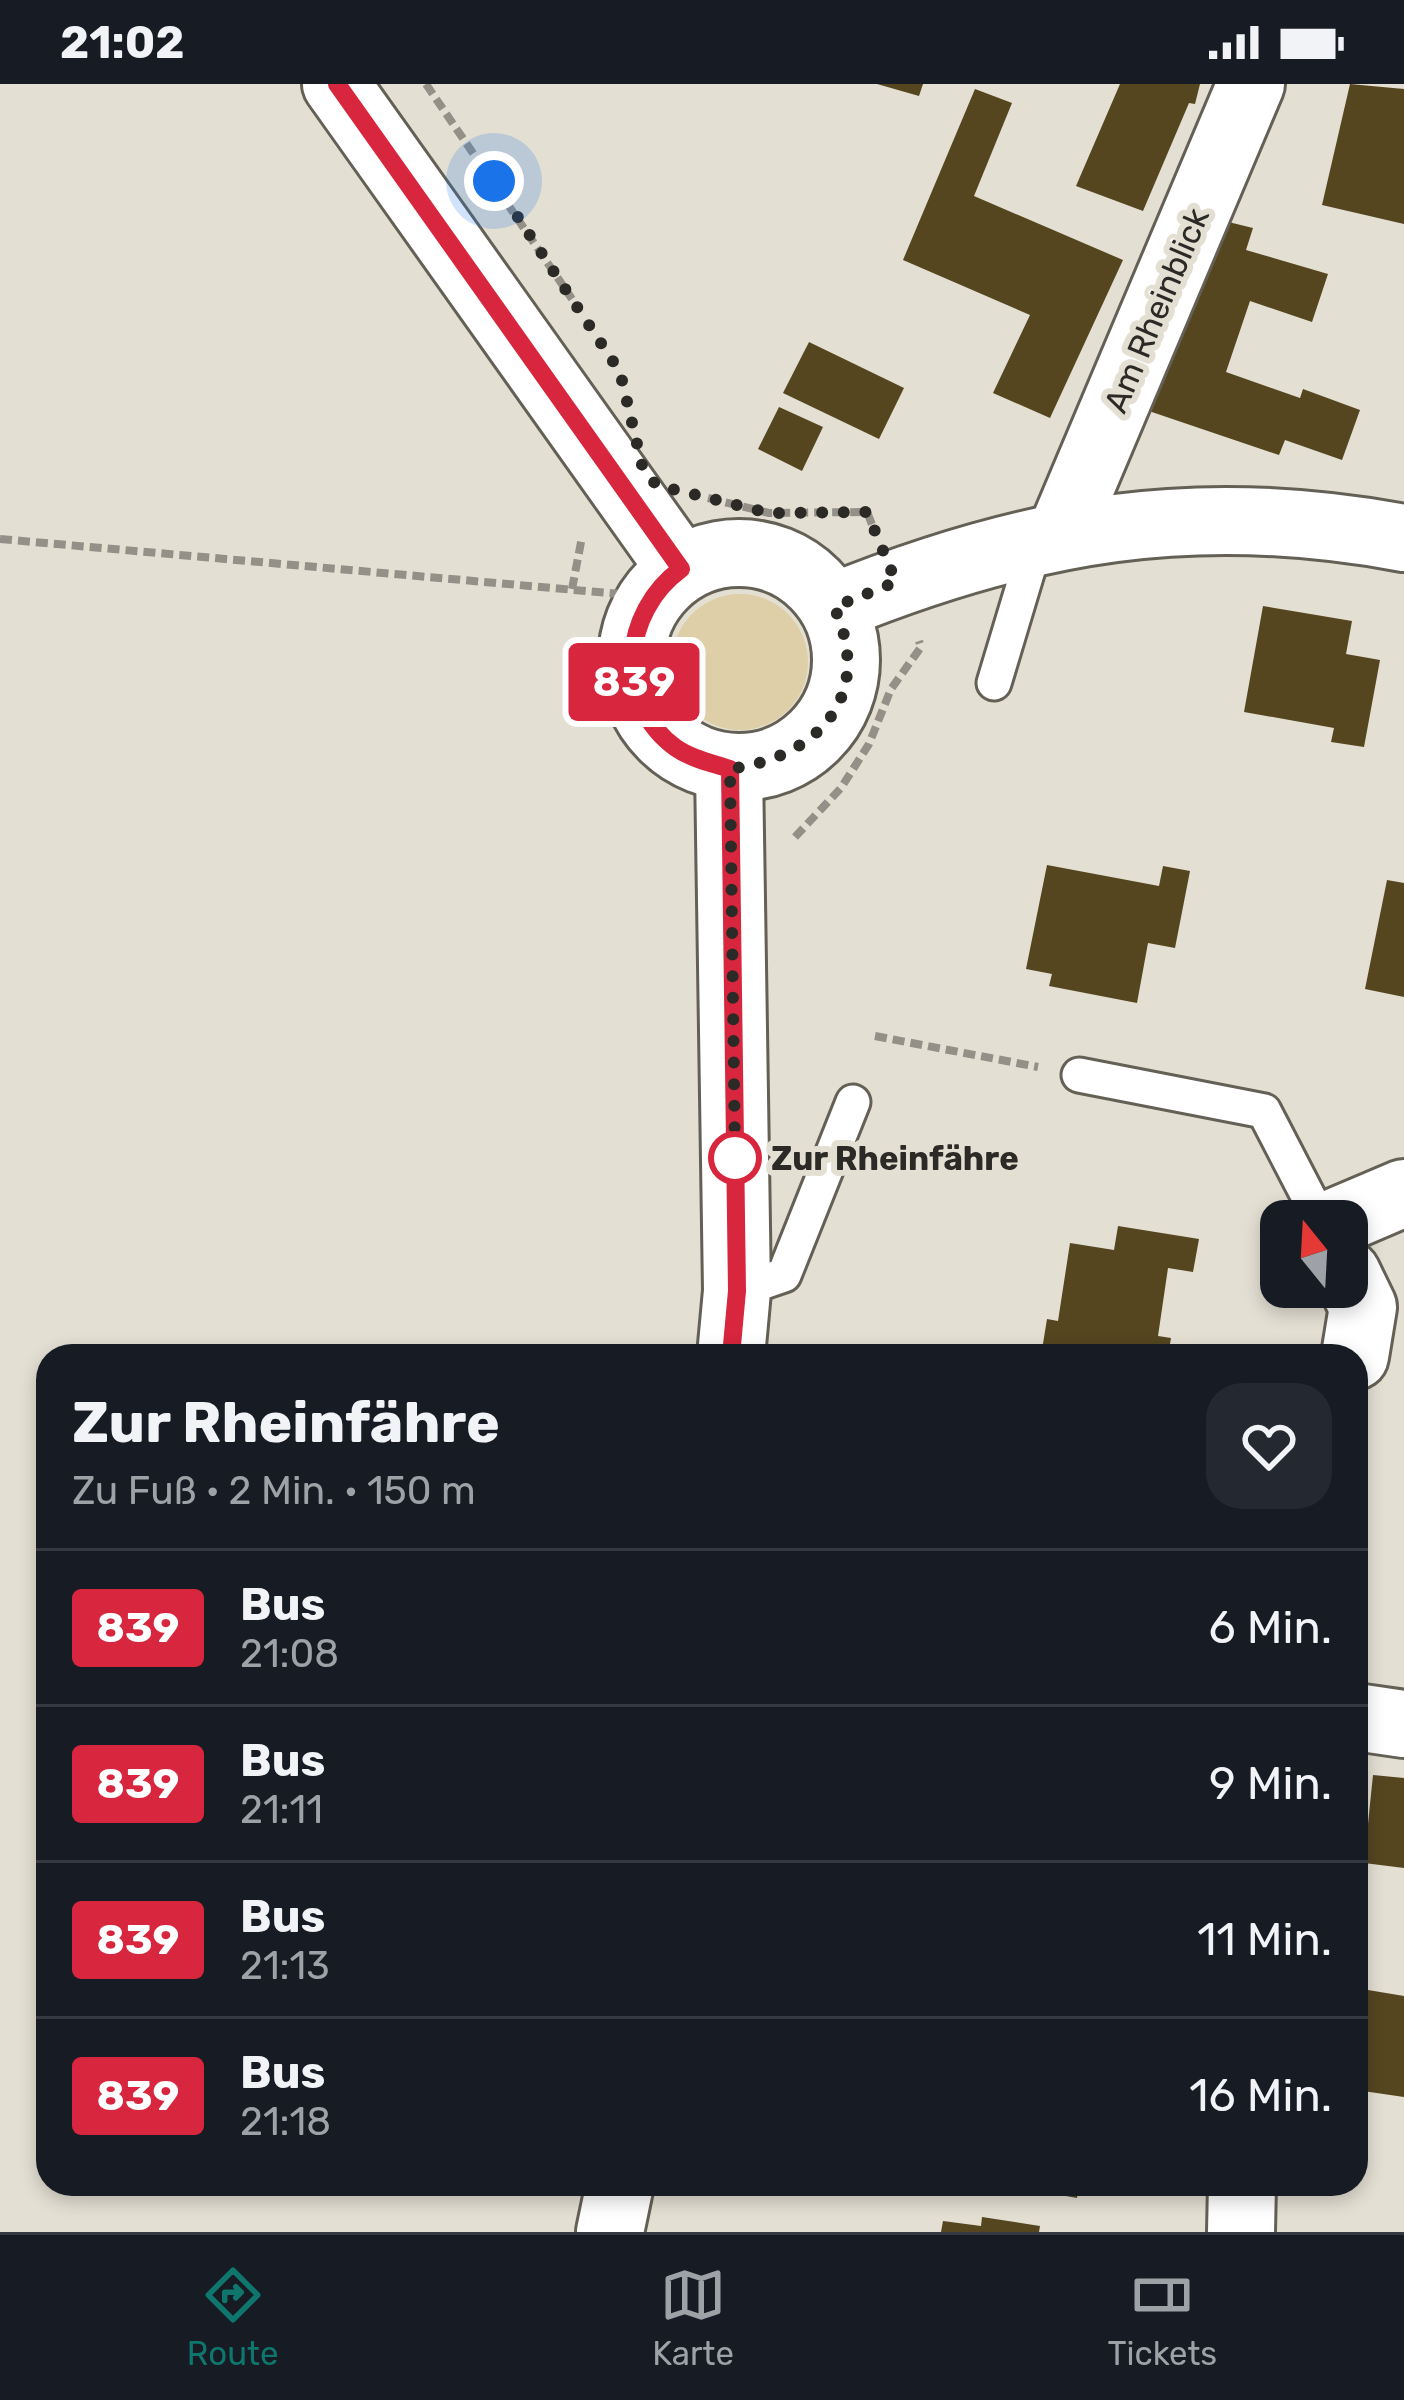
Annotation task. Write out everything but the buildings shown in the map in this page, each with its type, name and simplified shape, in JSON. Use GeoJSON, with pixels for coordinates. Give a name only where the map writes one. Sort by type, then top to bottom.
{"type":"FeatureCollection","features":[{"type":"Feature","properties":{"kind":"street"},"geometry":{"type":"LineString","coordinates":[[336,84],[666,583]]}},
{"type":"Feature","properties":{"kind":"street","name":"Am Rheinblick"},"geometry":{"type":"LineString","coordinates":[[1048,538],[1251,84]]}},
{"type":"Feature","properties":{"kind":"street"},"geometry":{"type":"LineString","coordinates":[[834,607],[951,561],[1048,538],[1205,517],[1351,528],[1404,538]]}},
{"type":"Feature","properties":{"kind":"street"},"geometry":{"type":"LineString","coordinates":[[724,553],[753,553],[791,565],[816,584],[834,607],[847,648],[847,671],[833,712],[817,735],[791,755],[730,769],[677,748],[653,726],[638,698],[631,669],[634,632],[666,583],[724,553]]}},
{"type":"Feature","properties":{"kind":"street"},"geometry":{"type":"LineString","coordinates":[[730,769],[737,1291],[732,1344]]}},
{"type":"Feature","properties":{"kind":"street"},"geometry":{"type":"LineString","coordinates":[[1368,1208],[1404,1193]]}},
{"type":"Feature","properties":{"kind":"street"},"geometry":{"type":"LineString","coordinates":[[1356,1344],[1363,1308]]}},
{"type":"Feature","properties":{"kind":"street"},"geometry":{"type":"LineString","coordinates":[[1368,1719],[1404,1724]]}},
{"type":"Feature","properties":{"kind":"street"},"geometry":{"type":"LineString","coordinates":[[610,2232],[618,2196]]}},
{"type":"Feature","properties":{"kind":"street"},"geometry":{"type":"LineString","coordinates":[[1241,2232],[1242,2196]]}},
{"type":"Feature","properties":{"kind":"lane"},"geometry":{"type":"LineString","coordinates":[[994,683],[1016,609],[1048,538]]}},
{"type":"Feature","properties":{"kind":"lane"},"geometry":{"type":"LineString","coordinates":[[1078,1075],[1264,1111],[1311,1200]]}},
{"type":"Feature","properties":{"kind":"lane"},"geometry":{"type":"LineString","coordinates":[[737,1291],[784,1275],[853,1102]]}},
{"type":"Feature","properties":{"kind":"path"},"geometry":{"type":"LineString","coordinates":[[426,84],[582,315]]}},
{"type":"Feature","properties":{"kind":"path"},"geometry":{"type":"LineString","coordinates":[[701,496],[769,513],[867,512],[921,647]]}},
{"type":"Feature","properties":{"kind":"path"},"geometry":{"type":"LineString","coordinates":[[0,539],[666,583]]}},
{"type":"Feature","properties":{"kind":"path"},"geometry":{"type":"LineString","coordinates":[[793,840],[841,788],[869,744],[891,689],[921,647],[986,616],[1016,609]]}},
{"type":"Feature","properties":{"kind":"path"},"geometry":{"type":"LineString","coordinates":[[874,1036],[1078,1075]]}},
{"type":"Feature","properties":{"kind":"shaded area"},"geometry":{"type":"Polygon","coordinates":[[[740,594],[766,599],[788,614],[803,636],[808,662],[803,688],[788,710],[766,725],[740,730],[714,725],[692,710],[677,688],[672,662],[677,636],[692,614],[714,599],[740,594]]]}},
{"type":"Feature","properties":{"kind":"bus line","name":"839"},"geometry":{"type":"LineString","coordinates":[[337,84],[681,569],[651,597],[634,632],[631,669],[638,698],[653,726],[677,748],[730,769],[737,1291],[732,1344]]}},
{"type":"Feature","properties":{"kind":"place","name":"Zur Rheinfähre"},"geometry":{"type":"Point","coordinates":[735,1158]}},
{"type":"Feature","properties":{"kind":"route"},"geometry":{"type":"LineString","coordinates":[[494,181],[620,372],[642,465],[656,485],[769,513],[867,512],[896,582],[834,607],[847,648],[847,671],[833,712],[817,735],[791,755],[730,769],[735,1158]]}}]}
